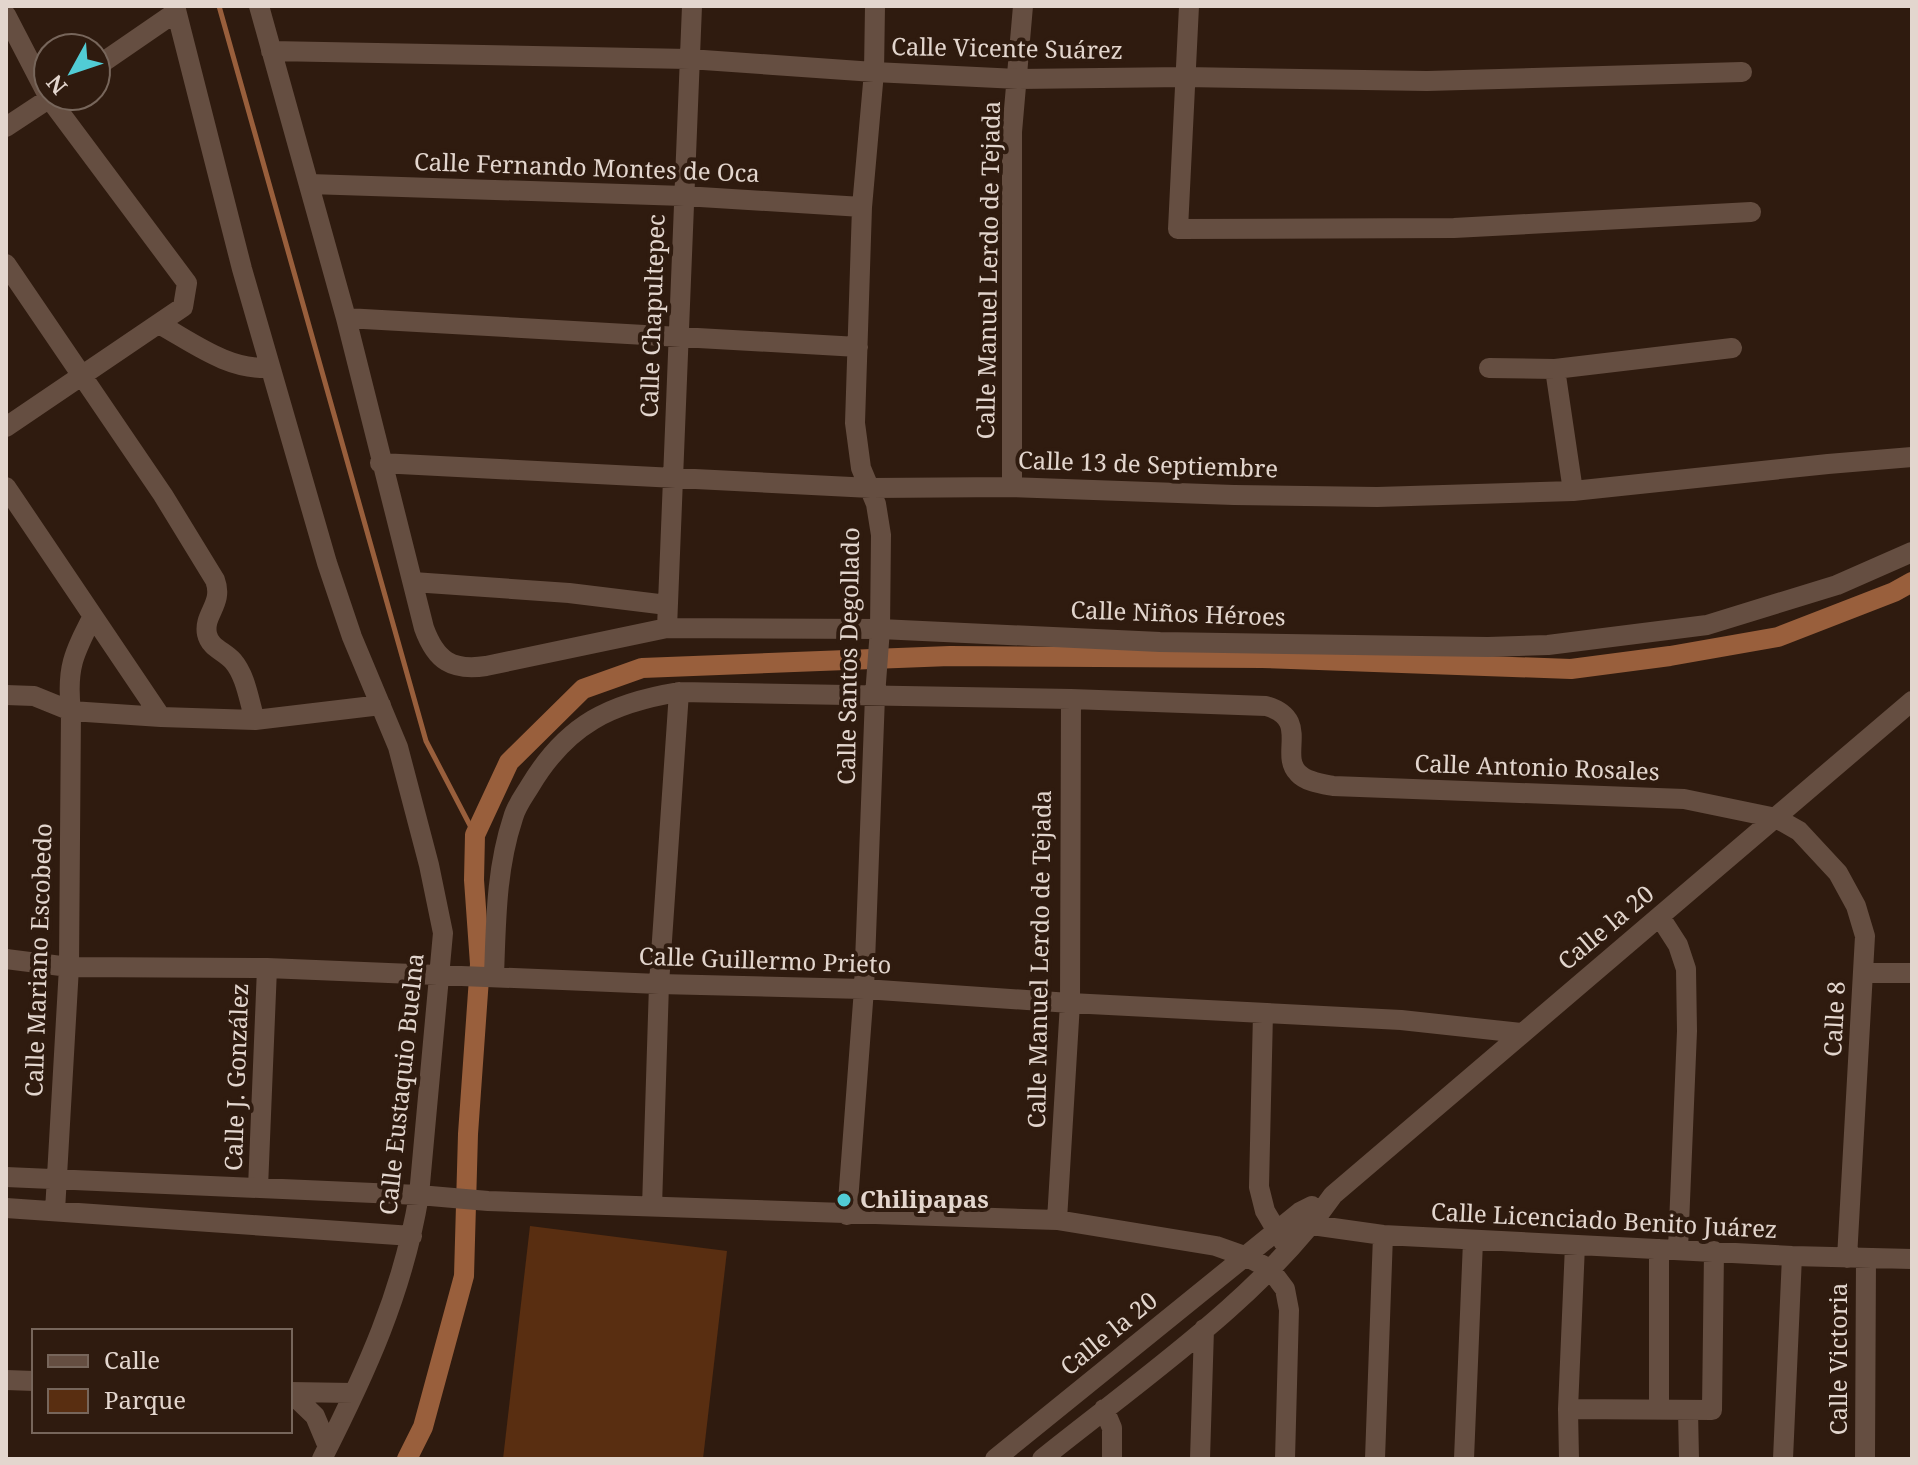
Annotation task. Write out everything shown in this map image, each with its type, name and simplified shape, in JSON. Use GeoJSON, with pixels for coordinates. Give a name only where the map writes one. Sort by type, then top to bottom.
{"type":"FeatureCollection","features":[{"type":"Feature","properties":{"kind":"street"},"geometry":{"type":"LineString","coordinates":[[259,6],[346,318],[380,463],[413,582],[569,593],[667,605]]}},
{"type":"Feature","properties":{"kind":"street","name":"Calle Chapultepec"},"geometry":{"type":"LineString","coordinates":[[667,628],[692,6]]}},
{"type":"Feature","properties":{"kind":"street","name":"Calle Santos Degollado"},"geometry":{"type":"LineString","coordinates":[[847,1215],[864,989],[875,691],[880,636],[881,535],[871,488],[861,468],[856,446],[862,207],[874,72],[875,6]]}},
{"type":"Feature","properties":{"kind":"street","name":"Calle Manuel Lerdo de Tejada"},"geometry":{"type":"LineString","coordinates":[[1012,487],[1012,132],[1023,6]]}},
{"type":"Feature","properties":{"kind":"street"},"geometry":{"type":"LineString","coordinates":[[1189,6],[1178,229],[1454,228],[1751,212]]}},
{"type":"Feature","properties":{"kind":"street"},"geometry":{"type":"LineString","coordinates":[[112,55],[176,9]]}},
{"type":"Feature","properties":{"kind":"street","name":"Calle Eustaquio Buelna"},"geometry":{"type":"LineString","coordinates":[[176,9],[270,368],[327,563],[352,637],[398,747],[443,933],[443,975],[425,1196],[390,1313],[325,1453]]}},
{"type":"Feature","properties":{"kind":"street"},"geometry":{"type":"LineString","coordinates":[[6,15],[32,62]]}},
{"type":"Feature","properties":{"kind":"street","name":"Calle Vicente Suárez"},"geometry":{"type":"LineString","coordinates":[[271,51],[689,59],[1018,79],[1185,77],[1427,81],[1742,72]]}},
{"type":"Feature","properties":{"kind":"street"},"geometry":{"type":"LineString","coordinates":[[6,127],[32,110]]}},
{"type":"Feature","properties":{"kind":"street"},"geometry":{"type":"LineString","coordinates":[[6,427],[183,307],[187,283],[62,112]]}},
{"type":"Feature","properties":{"kind":"street","name":"Calle Fernando Montes de Oca"},"geometry":{"type":"LineString","coordinates":[[309,184],[684,196],[862,207]]}},
{"type":"Feature","properties":{"kind":"street"},"geometry":{"type":"LineString","coordinates":[[6,264],[163,495],[215,580],[219,595],[206,630],[209,641],[216,649],[226,653],[240,669],[255,720]]}},
{"type":"Feature","properties":{"kind":"street"},"geometry":{"type":"LineString","coordinates":[[346,318],[858,347]]}},
{"type":"Feature","properties":{"kind":"street"},"geometry":{"type":"LineString","coordinates":[[159,324],[221,360],[249,369],[270,368]]}},
{"type":"Feature","properties":{"kind":"street"},"geometry":{"type":"LineString","coordinates":[[1489,368],[1555,369],[1732,348]]}},
{"type":"Feature","properties":{"kind":"street"},"geometry":{"type":"LineString","coordinates":[[1555,369],[1573,491]]}},
{"type":"Feature","properties":{"kind":"street","name":"Calle 13 de Septiembre"},"geometry":{"type":"LineString","coordinates":[[380,463],[871,488],[1012,487],[1377,497],[1573,491],[1912,457]]}},
{"type":"Feature","properties":{"kind":"street"},"geometry":{"type":"LineString","coordinates":[[6,487],[161,717]]}},
{"type":"Feature","properties":{"kind":"street","name":"Calle Niños Héroes"},"geometry":{"type":"LineString","coordinates":[[413,582],[424,628],[437,653],[451,665],[465,669],[667,628],[1160,642],[1488,647],[1548,645],[1707,625],[1837,585],[1912,552]]}},
{"type":"Feature","properties":{"kind":"street","name":"Calle Mariano Escobedo"},"geometry":{"type":"LineString","coordinates":[[55,1211],[69,967],[71,711],[68,682],[75,651],[93,616]]}},
{"type":"Feature","properties":{"kind":"street"},"geometry":{"type":"LineString","coordinates":[[491,976],[497,896],[514,814],[546,760],[572,734],[608,711],[644,698],[679,692],[875,691],[1071,699]]}},
{"type":"Feature","properties":{"kind":"street"},"geometry":{"type":"LineString","coordinates":[[652,1207],[659,984],[679,692]]}},
{"type":"Feature","properties":{"kind":"street"},"geometry":{"type":"LineString","coordinates":[[6,695],[34,696],[71,711],[255,720],[381,705]]}},
{"type":"Feature","properties":{"kind":"street","name":"Calle Manuel Lerdo de Tejada"},"geometry":{"type":"LineString","coordinates":[[1057,1220],[1070,1003],[1071,699]]}},
{"type":"Feature","properties":{"kind":"street","name":"Calle Antonio Rosales"},"geometry":{"type":"LineString","coordinates":[[1071,699],[1266,706],[1285,715],[1293,739],[1293,764],[1297,773],[1333,786],[1684,799],[1776,818]]}},
{"type":"Feature","properties":{"kind":"street","name":"Calle la 20"},"geometry":{"type":"LineString","coordinates":[[995,1459],[1276,1232],[1306,1218],[1912,701]]}},
{"type":"Feature","properties":{"kind":"street","name":"Calle 8"},"geometry":{"type":"LineString","coordinates":[[1776,818],[1799,831],[1838,873],[1856,906],[1865,936],[1856,1258]]}},
{"type":"Feature","properties":{"kind":"street"},"geometry":{"type":"LineString","coordinates":[[1659,1410],[1687,1031],[1686,969],[1678,945],[1660,917]]}},
{"type":"Feature","properties":{"kind":"street","name":"Calle Guillermo Prieto"},"geometry":{"type":"LineString","coordinates":[[6,959],[69,967],[267,968],[864,989],[1401,1020],[1521,1033]]}},
{"type":"Feature","properties":{"kind":"street","name":"Calle J. González"},"geometry":{"type":"LineString","coordinates":[[258,1188],[267,968]]}},
{"type":"Feature","properties":{"kind":"street"},"geometry":{"type":"LineString","coordinates":[[1864,973],[1912,973]]}},
{"type":"Feature","properties":{"kind":"street"},"geometry":{"type":"LineString","coordinates":[[1263,1013],[1259,1187],[1265,1211],[1289,1249]]}},
{"type":"Feature","properties":{"kind":"street"},"geometry":{"type":"LineString","coordinates":[[6,1177],[480,1200],[1057,1220],[1216,1246],[1270,1269],[1285,1289],[1289,1310],[1285,1459]]}},
{"type":"Feature","properties":{"kind":"street"},"geometry":{"type":"LineString","coordinates":[[6,1208],[412,1236]]}},
{"type":"Feature","properties":{"kind":"street","name":"Calle la 20"},"geometry":{"type":"LineString","coordinates":[[1042,1459],[1204,1329],[1270,1269],[1289,1249],[1306,1218]]}},
{"type":"Feature","properties":{"kind":"street","name":"Calle Licenciado Benito Juárez"},"geometry":{"type":"LineString","coordinates":[[1306,1218],[1383,1235],[1792,1256],[1912,1259]]}},
{"type":"Feature","properties":{"kind":"street"},"geometry":{"type":"LineString","coordinates":[[1375,1459],[1383,1235]]}},
{"type":"Feature","properties":{"kind":"street"},"geometry":{"type":"LineString","coordinates":[[1464,1459],[1473,1241]]}},
{"type":"Feature","properties":{"kind":"street"},"geometry":{"type":"LineString","coordinates":[[1569,1459],[1568,1409],[1575,1245]]}},
{"type":"Feature","properties":{"kind":"street"},"geometry":{"type":"LineString","coordinates":[[1568,1409],[1712,1410],[1714,1251]]}},
{"type":"Feature","properties":{"kind":"street"},"geometry":{"type":"LineString","coordinates":[[1783,1459],[1792,1256]]}},
{"type":"Feature","properties":{"kind":"street","name":"Calle Victoria"},"geometry":{"type":"LineString","coordinates":[[1856,1258],[1865,1459]]}},
{"type":"Feature","properties":{"kind":"street"},"geometry":{"type":"LineString","coordinates":[[1200,1459],[1204,1329]]}},
{"type":"Feature","properties":{"kind":"street"},"geometry":{"type":"LineString","coordinates":[[6,1380],[32,1381]]}},
{"type":"Feature","properties":{"kind":"street"},"geometry":{"type":"LineString","coordinates":[[292,1392],[353,1393]]}},
{"type":"Feature","properties":{"kind":"street"},"geometry":{"type":"LineString","coordinates":[[292,1394],[315,1416],[325,1453]]}},
{"type":"Feature","properties":{"kind":"street"},"geometry":{"type":"LineString","coordinates":[[1104,1409],[1112,1428],[1112,1459]]}},
{"type":"Feature","properties":{"kind":"street"},"geometry":{"type":"LineString","coordinates":[[1688,1410],[1689,1459]]}},
{"type":"Feature","properties":{"kind":"green space"},"geometry":{"type":"Polygon","coordinates":[[[530,1226],[727,1251],[703,1459],[503,1459],[530,1226]]]}},
{"type":"Feature","properties":{"kind":"waterway"},"geometry":{"type":"LineString","coordinates":[[219,6],[426,741],[475,835]]}},
{"type":"Feature","properties":{"kind":"waterway"},"geometry":{"type":"LineString","coordinates":[[407,1459],[423,1427],[464,1276],[468,1134],[480,964],[474,880],[475,835],[509,762],[583,689],[642,668],[950,656],[1262,658],[1571,669],[1778,637],[1894,592],[1912,582]]}},
{"type":"Feature","properties":{"kind":"place","name":"Chilipapas"},"geometry":{"type":"Point","coordinates":[844,1200]}}]}
